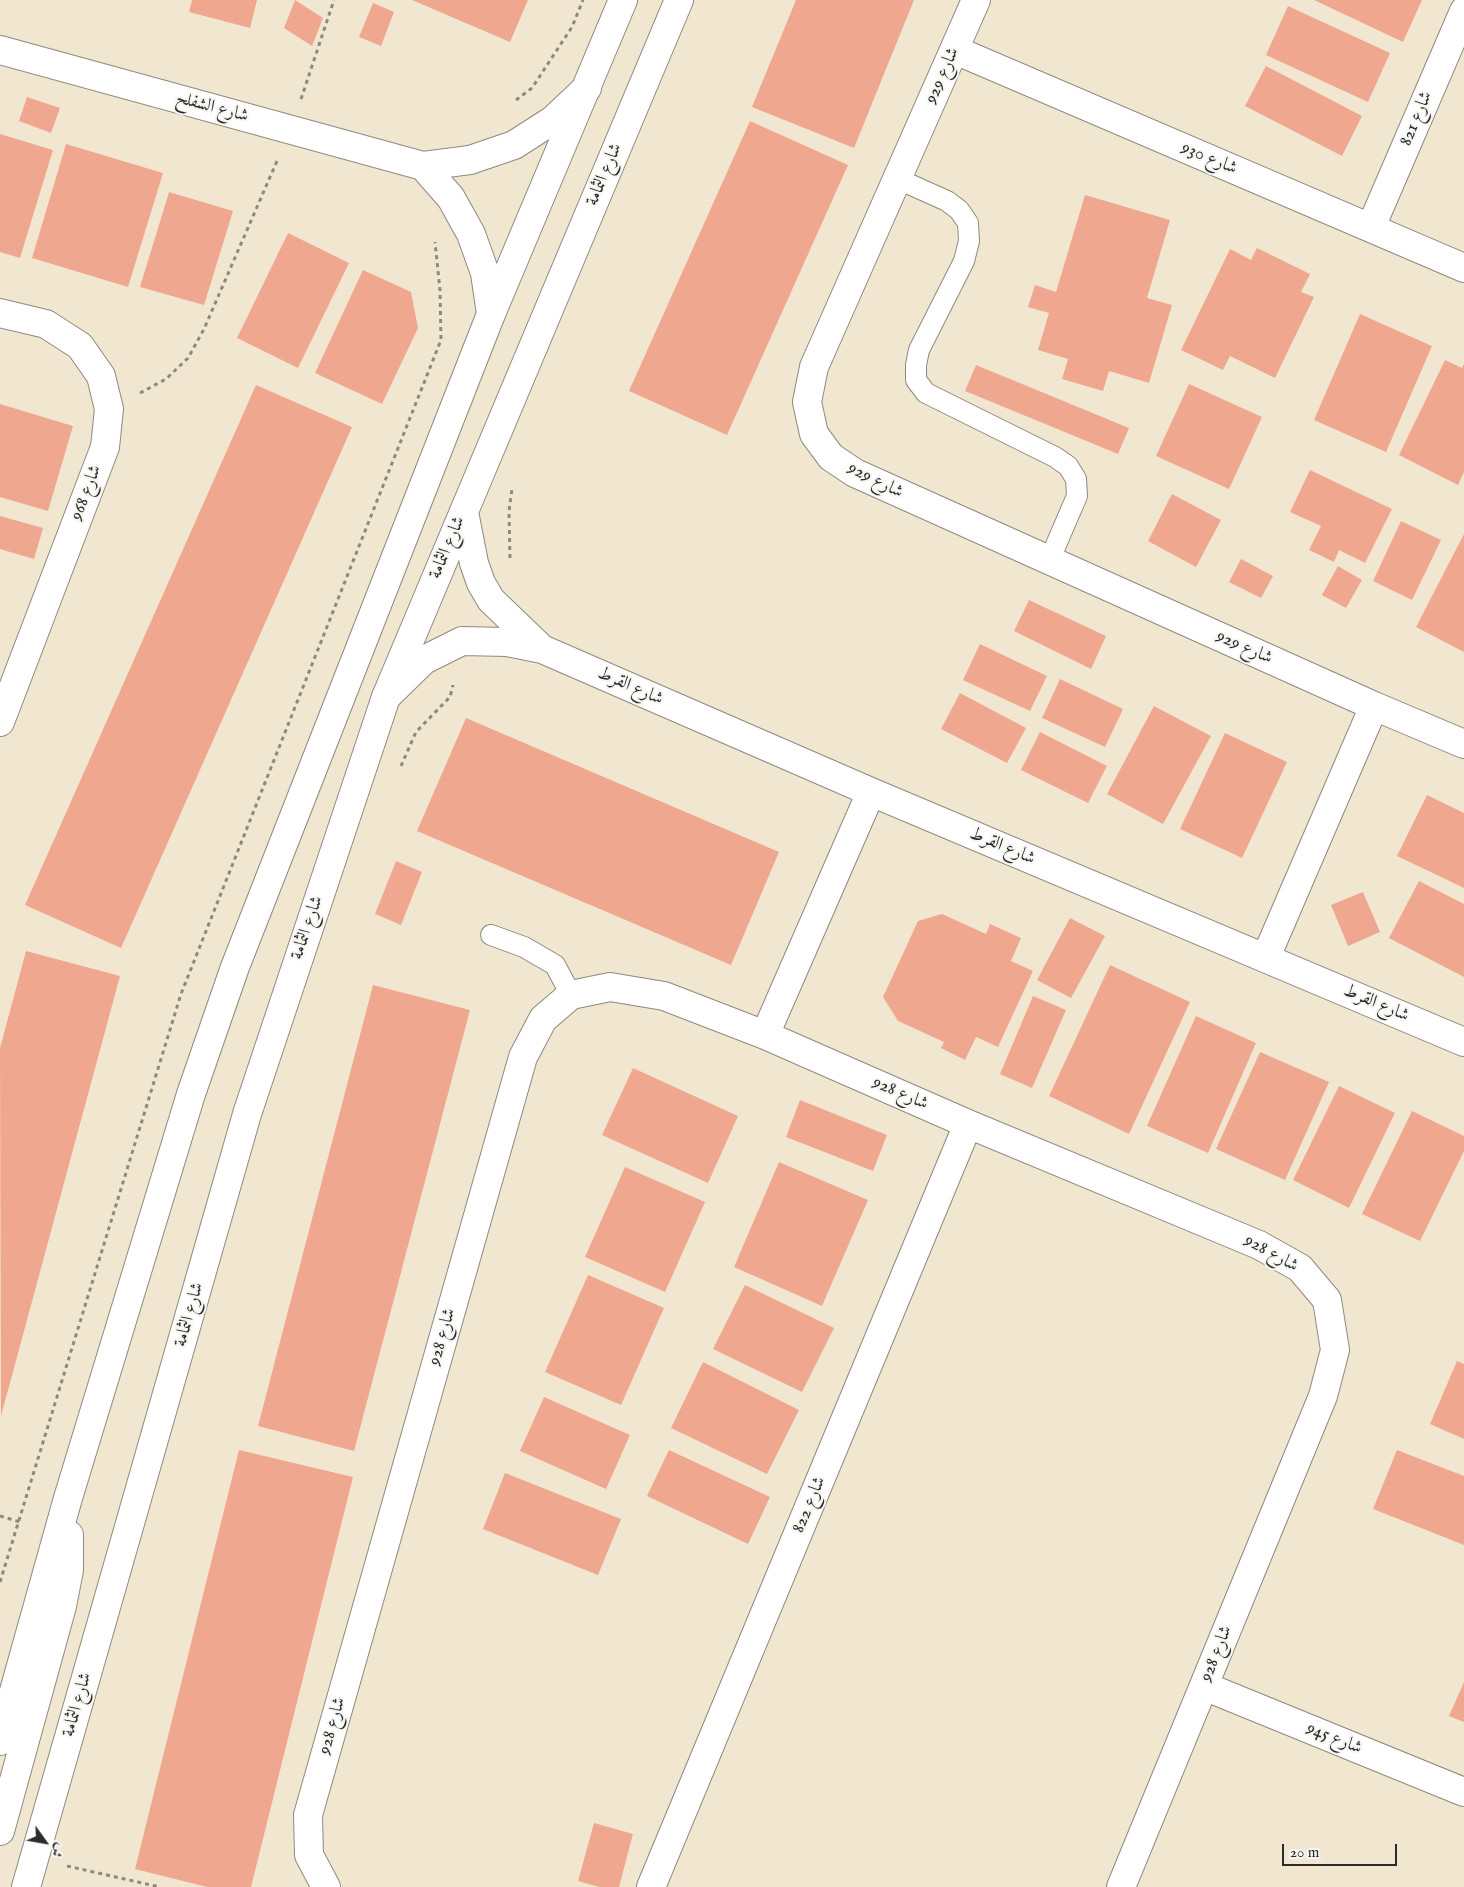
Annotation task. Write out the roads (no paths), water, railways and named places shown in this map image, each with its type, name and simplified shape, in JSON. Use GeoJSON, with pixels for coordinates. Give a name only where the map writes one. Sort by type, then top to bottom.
{"type":"FeatureCollection","features":[{"type":"Feature","properties":{"kind":"street"},"geometry":{"type":"LineString","coordinates":[[0,1741],[68,1498],[191,1094],[235,967],[491,314],[623,0]]}},
{"type":"Feature","properties":{"kind":"street","name":"شارع الثمامة"},"geometry":{"type":"LineString","coordinates":[[26,1887],[247,1114],[386,697],[679,0]]}},
{"type":"Feature","properties":{"kind":"street","name":"شارع 929"},"geometry":{"type":"LineString","coordinates":[[976,0],[814,367],[807,402],[814,434],[831,457],[855,474],[1374,706],[1464,744]]}},
{"type":"Feature","properties":{"kind":"street","name":"شارع 821"},"geometry":{"type":"LineString","coordinates":[[1371,227],[1464,11]]}},
{"type":"Feature","properties":{"kind":"street","name":"شارع الشفلح"},"geometry":{"type":"LineString","coordinates":[[0,50],[424,166],[470,160],[514,145],[553,120],[587,88]]}},
{"type":"Feature","properties":{"kind":"street","name":"شارع 930"},"geometry":{"type":"LineString","coordinates":[[955,50],[1464,268]]}},
{"type":"Feature","properties":{"kind":"street"},"geometry":{"type":"LineString","coordinates":[[424,166],[451,198],[471,234],[485,273],[491,314]]}},
{"type":"Feature","properties":{"kind":"street","name":"شارع 968"},"geometry":{"type":"LineString","coordinates":[[0,313],[46,324],[80,346],[101,376],[109,409],[105,447],[0,722]]}},
{"type":"Feature","properties":{"kind":"street","name":"شارع القرط"},"geometry":{"type":"LineString","coordinates":[[464,512],[474,563],[481,584],[492,600],[542,649]]}},
{"type":"Feature","properties":{"kind":"street","name":"شارع القرط"},"geometry":{"type":"LineString","coordinates":[[386,697],[424,660],[462,641],[507,642],[542,649],[870,792],[1464,1042]]}},
{"type":"Feature","properties":{"kind":"street"},"geometry":{"type":"LineString","coordinates":[[1266,958],[1374,706]]}},
{"type":"Feature","properties":{"kind":"street"},"geometry":{"type":"LineString","coordinates":[[765,1035],[870,792]]}},
{"type":"Feature","properties":{"kind":"street","name":"شارع 928"},"geometry":{"type":"LineString","coordinates":[[326,1887],[309,1856],[308,1814],[523,1057],[542,1019],[571,995],[610,987],[664,996],[765,1035],[968,1124],[1260,1244],[1300,1268],[1327,1300],[1335,1350],[1323,1396],[1121,1887]]}},
{"type":"Feature","properties":{"kind":"street","name":"شارع 822"},"geometry":{"type":"LineString","coordinates":[[651,1887],[968,1124]]}},
{"type":"Feature","properties":{"kind":"street"},"geometry":{"type":"LineString","coordinates":[[0,1830],[62,1606],[69,1570],[68,1498]]}},
{"type":"Feature","properties":{"kind":"street","name":"شارع 945"},"geometry":{"type":"LineString","coordinates":[[1204,1686],[1464,1792]]}},
{"type":"Feature","properties":{"kind":"lane"},"geometry":{"type":"LineString","coordinates":[[898,178],[947,201],[959,210],[968,222],[969,241],[964,261],[919,350],[916,380],[926,394],[1055,457],[1068,466],[1076,479],[1077,496],[1049,560]]}},
{"type":"Feature","properties":{"kind":"lane"},"geometry":{"type":"LineString","coordinates":[[491,935],[524,947],[555,965],[571,995]]}}]}
